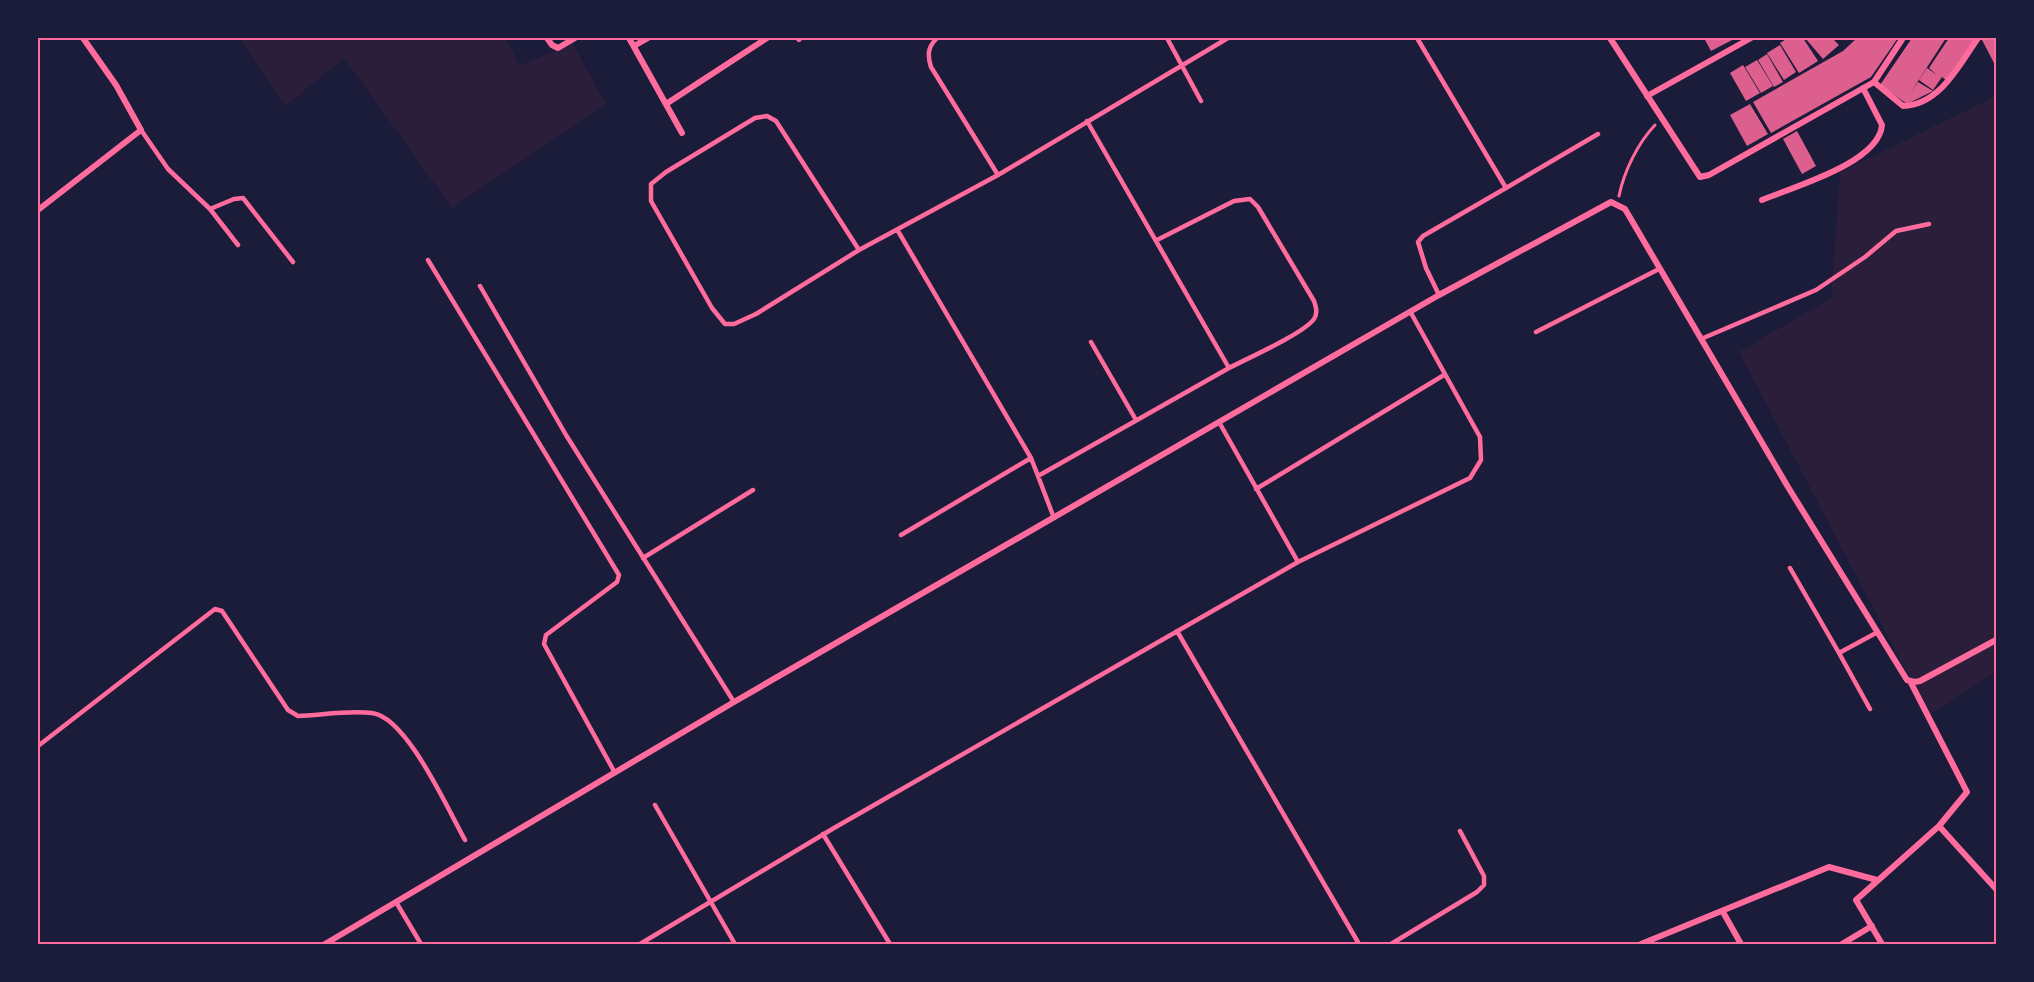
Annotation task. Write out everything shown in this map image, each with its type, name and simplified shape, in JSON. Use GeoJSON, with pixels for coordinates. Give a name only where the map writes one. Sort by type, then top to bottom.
{"type":"FeatureCollection","features":[{"type":"Feature","properties":{"kind":"street"},"geometry":{"type":"LineString","coordinates":[[38,210],[141,130],[122,94],[82,38]]}},
{"type":"Feature","properties":{"kind":"street"},"geometry":{"type":"LineString","coordinates":[[547,38],[552,45],[558,48],[576,38]]}},
{"type":"Feature","properties":{"kind":"street"},"geometry":{"type":"LineString","coordinates":[[629,38],[682,133]]}},
{"type":"Feature","properties":{"kind":"street"},"geometry":{"type":"LineString","coordinates":[[634,46],[648,38]]}},
{"type":"Feature","properties":{"kind":"street"},"geometry":{"type":"LineString","coordinates":[[666,104],[767,38]]}},
{"type":"Feature","properties":{"kind":"street"},"geometry":{"type":"LineString","coordinates":[[1610,38],[1700,177],[1709,175],[1874,82],[1904,38]]}},
{"type":"Feature","properties":{"kind":"street"},"geometry":{"type":"LineString","coordinates":[[1647,96],[1751,38]]}},
{"type":"Feature","properties":{"kind":"street"},"geometry":{"type":"LineString","coordinates":[[1874,82],[1903,106],[1920,103],[1949,81],[1978,38]]}},
{"type":"Feature","properties":{"kind":"street"},"geometry":{"type":"LineString","coordinates":[[1762,200],[1851,163],[1878,139],[1882,125],[1863,88]]}},
{"type":"Feature","properties":{"kind":"street"},"geometry":{"type":"LineString","coordinates":[[325,945],[734,702],[1411,314],[1439,295],[1611,202],[1625,209],[1635,225],[1876,633],[1910,681],[1967,789],[1962,802],[1939,826],[1856,901],[1882,945]]}},
{"type":"Feature","properties":{"kind":"street"},"geometry":{"type":"LineString","coordinates":[[1910,681],[1920,681],[1996,640]]}},
{"type":"Feature","properties":{"kind":"street"},"geometry":{"type":"LineString","coordinates":[[1939,826],[1996,889]]}},
{"type":"Feature","properties":{"kind":"street"},"geometry":{"type":"LineString","coordinates":[[1641,945],[1829,867],[1877,880]]}},
{"type":"Feature","properties":{"kind":"street"},"geometry":{"type":"LineString","coordinates":[[1723,912],[1741,945]]}},
{"type":"Feature","properties":{"kind":"street"},"geometry":{"type":"LineString","coordinates":[[1842,945],[1872,926]]}},
{"type":"Feature","properties":{"kind":"lane"},"geometry":{"type":"LineString","coordinates":[[937,38],[930,45],[928,57],[931,67],[998,175]]}},
{"type":"Feature","properties":{"kind":"lane"},"geometry":{"type":"LineString","coordinates":[[1167,38],[1201,101]]}},
{"type":"Feature","properties":{"kind":"lane"},"geometry":{"type":"LineString","coordinates":[[859,250],[776,121],[768,116],[755,118],[666,172],[651,184],[651,201],[712,308],[725,324],[734,324],[756,314],[859,250],[998,175],[1228,38]]}},
{"type":"Feature","properties":{"kind":"lane"},"geometry":{"type":"LineString","coordinates":[[1417,38],[1506,188]]}},
{"type":"Feature","properties":{"kind":"lane"},"geometry":{"type":"LineString","coordinates":[[1088,121],[1229,368]]}},
{"type":"Feature","properties":{"kind":"lane"},"geometry":{"type":"LineString","coordinates":[[141,130],[168,169],[210,209],[238,244]]}},
{"type":"Feature","properties":{"kind":"lane"},"geometry":{"type":"LineString","coordinates":[[1439,295],[1426,268],[1418,242],[1423,236],[1599,134]]}},
{"type":"Feature","properties":{"kind":"lane"},"geometry":{"type":"LineString","coordinates":[[210,209],[234,199],[243,198],[293,262]]}},
{"type":"Feature","properties":{"kind":"lane"},"geometry":{"type":"LineString","coordinates":[[1038,476],[1314,320],[1317,313],[1314,301],[1258,207],[1250,199],[1234,201],[1157,240]]}},
{"type":"Feature","properties":{"kind":"lane"},"geometry":{"type":"LineString","coordinates":[[1701,339],[1816,290],[1865,257],[1896,231],[1929,224]]}},
{"type":"Feature","properties":{"kind":"lane"},"geometry":{"type":"LineString","coordinates":[[898,231],[1031,458],[1053,518]]}},
{"type":"Feature","properties":{"kind":"lane"},"geometry":{"type":"LineString","coordinates":[[428,260],[618,575],[616,582],[546,636],[544,644],[615,773]]}},
{"type":"Feature","properties":{"kind":"lane"},"geometry":{"type":"LineString","coordinates":[[1536,332],[1659,269]]}},
{"type":"Feature","properties":{"kind":"lane"},"geometry":{"type":"LineString","coordinates":[[480,286],[566,435],[734,702]]}},
{"type":"Feature","properties":{"kind":"lane"},"geometry":{"type":"LineString","coordinates":[[640,945],[823,834],[1298,562],[1470,478],[1477,470],[1481,460],[1480,437],[1411,314]]}},
{"type":"Feature","properties":{"kind":"lane"},"geometry":{"type":"LineString","coordinates":[[1091,342],[1136,420]]}},
{"type":"Feature","properties":{"kind":"lane"},"geometry":{"type":"LineString","coordinates":[[1256,489],[1444,375]]}},
{"type":"Feature","properties":{"kind":"lane"},"geometry":{"type":"LineString","coordinates":[[1219,422],[1298,562]]}},
{"type":"Feature","properties":{"kind":"lane"},"geometry":{"type":"LineString","coordinates":[[901,535],[1031,458]]}},
{"type":"Feature","properties":{"kind":"lane"},"geometry":{"type":"LineString","coordinates":[[643,558],[753,490]]}},
{"type":"Feature","properties":{"kind":"lane"},"geometry":{"type":"LineString","coordinates":[[1790,568],[1870,709]]}},
{"type":"Feature","properties":{"kind":"lane"},"geometry":{"type":"LineString","coordinates":[[38,746],[209,612],[215,609],[222,610],[288,711],[298,716],[373,713],[388,720],[406,736],[465,840]]}},
{"type":"Feature","properties":{"kind":"lane"},"geometry":{"type":"LineString","coordinates":[[1177,631],[1359,945]]}},
{"type":"Feature","properties":{"kind":"lane"},"geometry":{"type":"LineString","coordinates":[[1839,652],[1876,633]]}},
{"type":"Feature","properties":{"kind":"lane"},"geometry":{"type":"LineString","coordinates":[[655,805],[735,945]]}},
{"type":"Feature","properties":{"kind":"lane"},"geometry":{"type":"LineString","coordinates":[[1392,945],[1477,892],[1484,885],[1484,876],[1460,831]]}},
{"type":"Feature","properties":{"kind":"lane"},"geometry":{"type":"LineString","coordinates":[[823,834],[890,945]]}},
{"type":"Feature","properties":{"kind":"lane"},"geometry":{"type":"LineString","coordinates":[[396,902],[421,945]]}},
{"type":"Feature","properties":{"kind":"path"},"geometry":{"type":"LineString","coordinates":[[1618,204],[1622,182],[1634,157],[1648,133],[1661,119]]}},
{"type":"Feature","properties":{"kind":"shaded area"},"geometry":{"type":"Polygon","coordinates":[[[239,38],[505,38],[520,65],[573,44],[606,104],[452,208],[344,58],[286,106],[239,38]]]}},
{"type":"Feature","properties":{"kind":"shaded area"},"geometry":{"type":"Polygon","coordinates":[[[1996,96],[1996,672],[1929,715],[1739,352],[1831,298],[1840,172],[1996,96]]]}},
{"type":"Feature","properties":{"kind":"building"},"geometry":{"type":"Polygon","coordinates":[[[1704,38],[1736,38],[1711,51],[1704,38]]]}},
{"type":"Feature","properties":{"kind":"building"},"geometry":{"type":"Polygon","coordinates":[[[1788,38],[1803,38],[1818,61],[1799,73],[1780,43],[1788,38]]]}},
{"type":"Feature","properties":{"kind":"building"},"geometry":{"type":"Polygon","coordinates":[[[1805,38],[1832,38],[1839,45],[1823,59],[1805,38]]]}},
{"type":"Feature","properties":{"kind":"building"},"geometry":{"type":"Polygon","coordinates":[[[1857,38],[1898,38],[1871,77],[1771,133],[1753,102],[1843,51],[1857,38]]]}},
{"type":"Feature","properties":{"kind":"building"},"geometry":{"type":"Polygon","coordinates":[[[1912,38],[1946,38],[1911,92],[1918,82],[1933,91],[1907,104],[1880,85],[1912,38]]]}},
{"type":"Feature","properties":{"kind":"building"},"geometry":{"type":"Polygon","coordinates":[[[1949,38],[1976,38],[1947,81],[1942,77],[1933,90],[1919,80],[1927,68],[1937,75],[1929,68],[1949,38]]]}},
{"type":"Feature","properties":{"kind":"building"},"geometry":{"type":"Polygon","coordinates":[[[1981,38],[1996,38],[1996,62],[1994,63],[1981,38]]]}},
{"type":"Feature","properties":{"kind":"building"},"geometry":{"type":"Polygon","coordinates":[[[1780,45],[1796,72],[1784,80],[1767,53],[1780,45]]]}},
{"type":"Feature","properties":{"kind":"building"},"geometry":{"type":"Polygon","coordinates":[[[1767,54],[1783,82],[1774,87],[1758,60],[1767,54]]]}},
{"type":"Feature","properties":{"kind":"building"},"geometry":{"type":"Polygon","coordinates":[[[1757,60],[1773,86],[1761,93],[1745,67],[1757,60]]]}},
{"type":"Feature","properties":{"kind":"building"},"geometry":{"type":"Polygon","coordinates":[[[1743,65],[1760,93],[1746,101],[1730,73],[1743,65]]]}},
{"type":"Feature","properties":{"kind":"building"},"geometry":{"type":"Polygon","coordinates":[[[1750,104],[1768,134],[1747,146],[1730,115],[1750,104]]]}},
{"type":"Feature","properties":{"kind":"building"},"geometry":{"type":"Polygon","coordinates":[[[1797,131],[1816,166],[1802,174],[1783,139],[1797,131]]]}}]}
